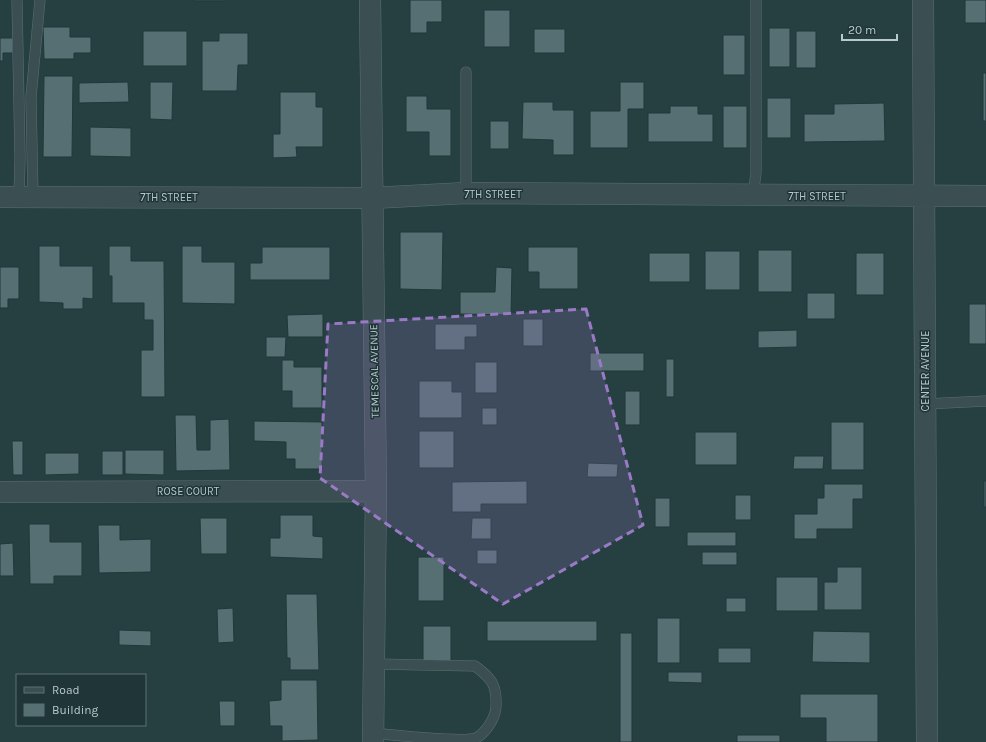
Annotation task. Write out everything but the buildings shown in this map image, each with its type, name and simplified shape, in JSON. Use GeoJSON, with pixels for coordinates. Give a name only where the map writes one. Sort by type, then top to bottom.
{"type":"FeatureCollection","features":[{"type":"Feature","properties":{"kind":"street","name":"TEMESCAL AVENUE"},"geometry":{"type":"LineString","coordinates":[[370,0],[376,491],[373,737]]}},
{"type":"Feature","properties":{"kind":"street","name":"CENTER AVENUE"},"geometry":{"type":"LineString","coordinates":[[923,0],[927,742]]}},
{"type":"Feature","properties":{"kind":"street","name":"7TH STREET"},"geometry":{"type":"LineString","coordinates":[[17,197],[372,198],[466,193],[986,196]]}},
{"type":"Feature","properties":{"kind":"street","name":"ROSE COURT"},"geometry":{"type":"LineString","coordinates":[[0,492],[376,491]]}},
{"type":"Feature","properties":{"kind":"lane"},"geometry":{"type":"LineString","coordinates":[[17,0],[20,158],[17,197]]}},
{"type":"Feature","properties":{"kind":"lane"},"geometry":{"type":"LineString","coordinates":[[17,197],[31,97],[39,4],[48,0]]}},
{"type":"Feature","properties":{"kind":"lane"},"geometry":{"type":"LineString","coordinates":[[753,195],[756,173],[756,0]]}},
{"type":"Feature","properties":{"kind":"lane"},"geometry":{"type":"LineString","coordinates":[[466,72],[466,193]]}},
{"type":"Feature","properties":{"kind":"lane"},"geometry":{"type":"LineString","coordinates":[[925,404],[986,401]]}},
{"type":"Feature","properties":{"kind":"lane"},"geometry":{"type":"LineString","coordinates":[[373,737],[461,741],[476,738],[485,730],[496,713],[493,683],[474,666],[374,664]]}},
{"type":"Feature","properties":{"kind":"highlighted area"},"geometry":{"type":"Polygon","coordinates":[[[586,309],[643,525],[503,604],[320,478],[328,324],[586,309]]]}}]}
